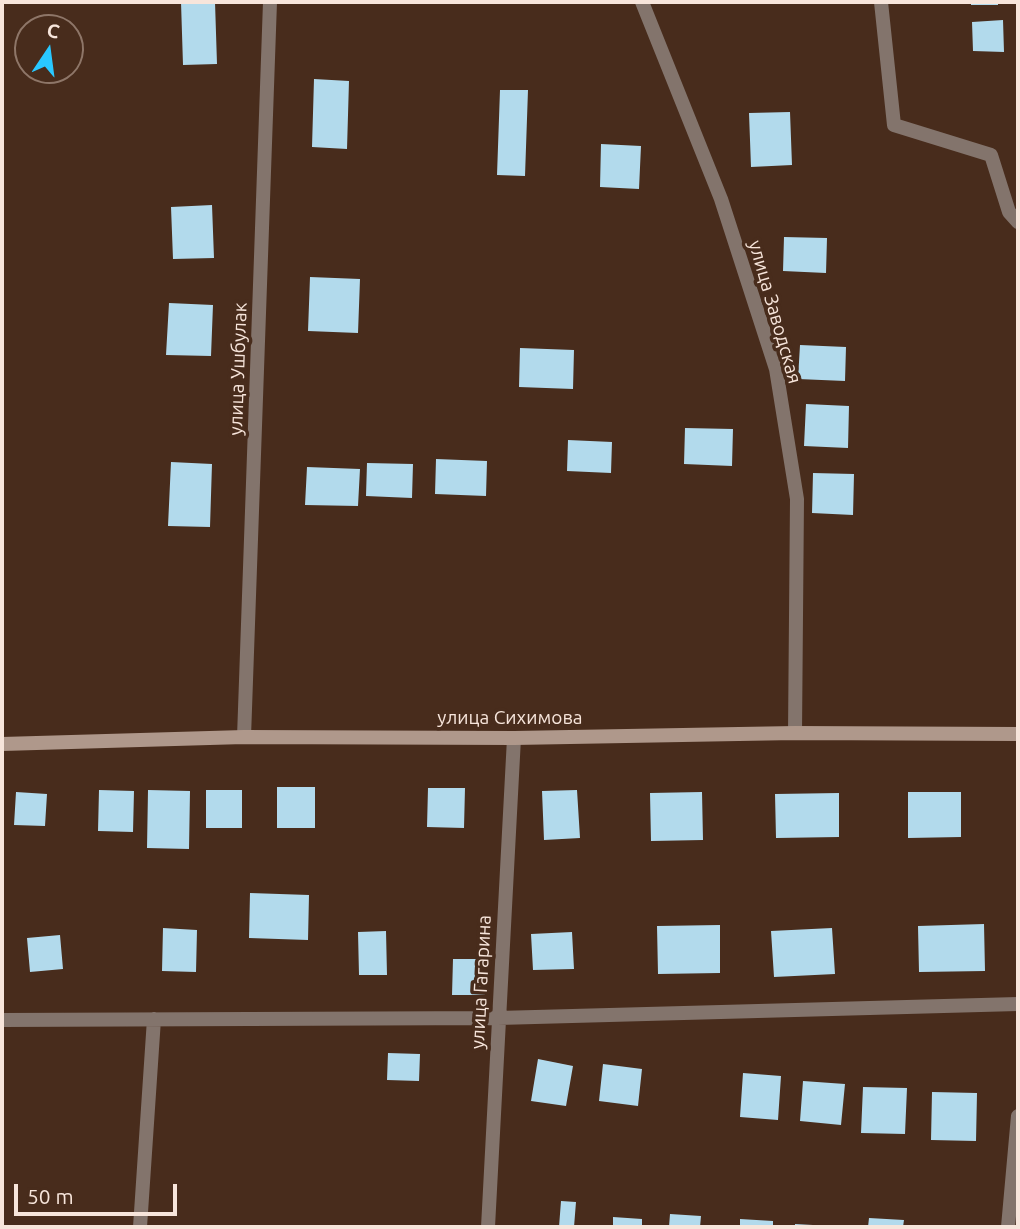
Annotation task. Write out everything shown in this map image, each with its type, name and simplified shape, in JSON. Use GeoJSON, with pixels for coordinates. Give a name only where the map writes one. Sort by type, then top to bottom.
{"type":"FeatureCollection","features":[{"type":"Feature","properties":{"kind":"street","name":"улица Ушбулак"},"geometry":{"type":"LineString","coordinates":[[244,737],[270,2]]}},
{"type":"Feature","properties":{"kind":"street","name":"улица Заводская"},"geometry":{"type":"LineString","coordinates":[[642,2],[721,199],[776,369],[797,499],[795,733]]}},
{"type":"Feature","properties":{"kind":"street"},"geometry":{"type":"LineString","coordinates":[[881,2],[894,125],[991,155],[1009,212],[1018,222]]}},
{"type":"Feature","properties":{"kind":"street","name":"улица Сихимова"},"geometry":{"type":"LineString","coordinates":[[2,744],[244,737],[1018,734]]}},
{"type":"Feature","properties":{"kind":"street","name":"улица Гагарина"},"geometry":{"type":"LineString","coordinates":[[488,1227],[514,738]]}},
{"type":"Feature","properties":{"kind":"street"},"geometry":{"type":"LineString","coordinates":[[2,1020],[498,1017],[1018,1004]]}},
{"type":"Feature","properties":{"kind":"street"},"geometry":{"type":"LineString","coordinates":[[140,1227],[154,1019]]}},
{"type":"Feature","properties":{"kind":"street"},"geometry":{"type":"LineString","coordinates":[[1009,1227],[1018,1116]]}},
{"type":"Feature","properties":{"kind":"building"},"geometry":{"type":"Polygon","coordinates":[[[181,2],[215,2],[217,64],[183,65],[181,2]]]}},
{"type":"Feature","properties":{"kind":"building"},"geometry":{"type":"Polygon","coordinates":[[[971,2],[998,2],[998,5],[971,5],[971,2]]]}},
{"type":"Feature","properties":{"kind":"building"},"geometry":{"type":"Polygon","coordinates":[[[1003,20],[1004,52],[973,51],[972,22],[1003,20]]]}},
{"type":"Feature","properties":{"kind":"building"},"geometry":{"type":"Polygon","coordinates":[[[314,79],[349,81],[347,149],[312,147],[314,79]]]}},
{"type":"Feature","properties":{"kind":"building"},"geometry":{"type":"Polygon","coordinates":[[[500,90],[528,90],[525,176],[497,175],[500,90]]]}},
{"type":"Feature","properties":{"kind":"building"},"geometry":{"type":"Polygon","coordinates":[[[790,112],[792,165],[751,167],[749,113],[790,112]]]}},
{"type":"Feature","properties":{"kind":"building"},"geometry":{"type":"Polygon","coordinates":[[[601,144],[641,146],[639,189],[600,187],[601,144]]]}},
{"type":"Feature","properties":{"kind":"building"},"geometry":{"type":"Polygon","coordinates":[[[212,205],[214,258],[173,259],[171,207],[212,205]]]}},
{"type":"Feature","properties":{"kind":"building"},"geometry":{"type":"Polygon","coordinates":[[[784,237],[827,238],[826,273],[783,271],[784,237]]]}},
{"type":"Feature","properties":{"kind":"building"},"geometry":{"type":"Polygon","coordinates":[[[310,277],[360,279],[358,333],[308,331],[310,277]]]}},
{"type":"Feature","properties":{"kind":"building"},"geometry":{"type":"Polygon","coordinates":[[[169,303],[213,305],[211,356],[166,355],[169,303]]]}},
{"type":"Feature","properties":{"kind":"building"},"geometry":{"type":"Polygon","coordinates":[[[800,345],[846,347],[845,381],[798,379],[800,345]]]}},
{"type":"Feature","properties":{"kind":"building"},"geometry":{"type":"Polygon","coordinates":[[[520,348],[574,350],[573,389],[519,387],[520,348]]]}},
{"type":"Feature","properties":{"kind":"building"},"geometry":{"type":"Polygon","coordinates":[[[806,404],[849,406],[848,448],[804,446],[806,404]]]}},
{"type":"Feature","properties":{"kind":"building"},"geometry":{"type":"Polygon","coordinates":[[[685,428],[733,429],[732,466],[684,464],[685,428]]]}},
{"type":"Feature","properties":{"kind":"building"},"geometry":{"type":"Polygon","coordinates":[[[568,440],[612,442],[611,473],[567,471],[568,440]]]}},
{"type":"Feature","properties":{"kind":"building"},"geometry":{"type":"Polygon","coordinates":[[[436,459],[487,461],[486,496],[435,494],[436,459]]]}},
{"type":"Feature","properties":{"kind":"building"},"geometry":{"type":"Polygon","coordinates":[[[171,462],[212,464],[210,527],[168,526],[171,462]]]}},
{"type":"Feature","properties":{"kind":"building"},"geometry":{"type":"Polygon","coordinates":[[[367,463],[413,464],[412,498],[366,496],[367,463]]]}},
{"type":"Feature","properties":{"kind":"building"},"geometry":{"type":"Polygon","coordinates":[[[307,467],[360,469],[358,506],[305,505],[307,467]]]}},
{"type":"Feature","properties":{"kind":"building"},"geometry":{"type":"Polygon","coordinates":[[[813,473],[854,474],[853,515],[812,513],[813,473]]]}},
{"type":"Feature","properties":{"kind":"building"},"geometry":{"type":"Polygon","coordinates":[[[277,787],[315,787],[315,828],[277,828],[277,787]]]}},
{"type":"Feature","properties":{"kind":"building"},"geometry":{"type":"Polygon","coordinates":[[[428,788],[465,788],[464,828],[427,827],[428,788]]]}},
{"type":"Feature","properties":{"kind":"building"},"geometry":{"type":"Polygon","coordinates":[[[99,790],[134,791],[133,832],[98,831],[99,790]]]}},
{"type":"Feature","properties":{"kind":"building"},"geometry":{"type":"Polygon","coordinates":[[[148,790],[190,791],[189,849],[147,848],[148,790]]]}},
{"type":"Feature","properties":{"kind":"building"},"geometry":{"type":"Polygon","coordinates":[[[206,790],[242,790],[242,828],[206,828],[206,790]]]}},
{"type":"Feature","properties":{"kind":"building"},"geometry":{"type":"Polygon","coordinates":[[[577,790],[580,838],[544,840],[542,791],[577,790]]]}},
{"type":"Feature","properties":{"kind":"building"},"geometry":{"type":"Polygon","coordinates":[[[16,792],[47,794],[45,826],[14,825],[16,792]]]}},
{"type":"Feature","properties":{"kind":"building"},"geometry":{"type":"Polygon","coordinates":[[[702,792],[703,840],[651,841],[650,793],[702,792]]]}},
{"type":"Feature","properties":{"kind":"building"},"geometry":{"type":"Polygon","coordinates":[[[908,792],[961,792],[961,837],[908,838],[908,792]]]}},
{"type":"Feature","properties":{"kind":"building"},"geometry":{"type":"Polygon","coordinates":[[[839,793],[839,837],[776,838],[775,794],[839,793]]]}},
{"type":"Feature","properties":{"kind":"building"},"geometry":{"type":"Polygon","coordinates":[[[250,893],[309,895],[308,940],[249,938],[250,893]]]}},
{"type":"Feature","properties":{"kind":"building"},"geometry":{"type":"Polygon","coordinates":[[[984,924],[985,971],[919,972],[918,926],[984,924]]]}},
{"type":"Feature","properties":{"kind":"building"},"geometry":{"type":"Polygon","coordinates":[[[720,925],[720,973],[658,974],[657,926],[720,925]]]}},
{"type":"Feature","properties":{"kind":"building"},"geometry":{"type":"Polygon","coordinates":[[[163,928],[197,930],[196,972],[162,971],[163,928]]]}},
{"type":"Feature","properties":{"kind":"building"},"geometry":{"type":"Polygon","coordinates":[[[832,928],[835,974],[774,977],[771,931],[832,928]]]}},
{"type":"Feature","properties":{"kind":"building"},"geometry":{"type":"Polygon","coordinates":[[[386,931],[387,975],[359,975],[358,932],[386,931]]]}},
{"type":"Feature","properties":{"kind":"building"},"geometry":{"type":"Polygon","coordinates":[[[572,932],[574,969],[533,970],[531,934],[572,932]]]}},
{"type":"Feature","properties":{"kind":"building"},"geometry":{"type":"Polygon","coordinates":[[[60,935],[63,969],[30,972],[27,938],[60,935]]]}},
{"type":"Feature","properties":{"kind":"building"},"geometry":{"type":"Polygon","coordinates":[[[453,959],[486,959],[485,995],[452,995],[453,959]]]}},
{"type":"Feature","properties":{"kind":"building"},"geometry":{"type":"Polygon","coordinates":[[[388,1053],[420,1054],[419,1081],[387,1080],[388,1053]]]}},
{"type":"Feature","properties":{"kind":"building"},"geometry":{"type":"Polygon","coordinates":[[[538,1059],[573,1066],[566,1106],[531,1101],[538,1059]]]}},
{"type":"Feature","properties":{"kind":"building"},"geometry":{"type":"Polygon","coordinates":[[[603,1064],[642,1069],[638,1106],[599,1101],[603,1064]]]}},
{"type":"Feature","properties":{"kind":"building"},"geometry":{"type":"Polygon","coordinates":[[[743,1073],[781,1076],[778,1120],[740,1117],[743,1073]]]}},
{"type":"Feature","properties":{"kind":"building"},"geometry":{"type":"Polygon","coordinates":[[[803,1081],[845,1084],[841,1125],[800,1121],[803,1081]]]}},
{"type":"Feature","properties":{"kind":"building"},"geometry":{"type":"Polygon","coordinates":[[[863,1087],[907,1088],[905,1134],[861,1133],[863,1087]]]}},
{"type":"Feature","properties":{"kind":"building"},"geometry":{"type":"Polygon","coordinates":[[[932,1092],[977,1093],[976,1141],[931,1140],[932,1092]]]}},
{"type":"Feature","properties":{"kind":"building"},"geometry":{"type":"Polygon","coordinates":[[[561,1201],[576,1202],[574,1227],[559,1227],[561,1201]]]}},
{"type":"Feature","properties":{"kind":"building"},"geometry":{"type":"Polygon","coordinates":[[[670,1214],[701,1216],[700,1227],[669,1227],[670,1214]]]}},
{"type":"Feature","properties":{"kind":"building"},"geometry":{"type":"Polygon","coordinates":[[[613,1217],[642,1219],[642,1227],[613,1227],[613,1217]]]}},
{"type":"Feature","properties":{"kind":"building"},"geometry":{"type":"Polygon","coordinates":[[[869,1218],[904,1220],[903,1227],[868,1227],[869,1218]]]}},
{"type":"Feature","properties":{"kind":"building"},"geometry":{"type":"Polygon","coordinates":[[[740,1219],[773,1221],[773,1227],[740,1227],[740,1219]]]}},
{"type":"Feature","properties":{"kind":"building"},"geometry":{"type":"Polygon","coordinates":[[[795,1224],[813,1225],[795,1227],[795,1224]]]}}]}
